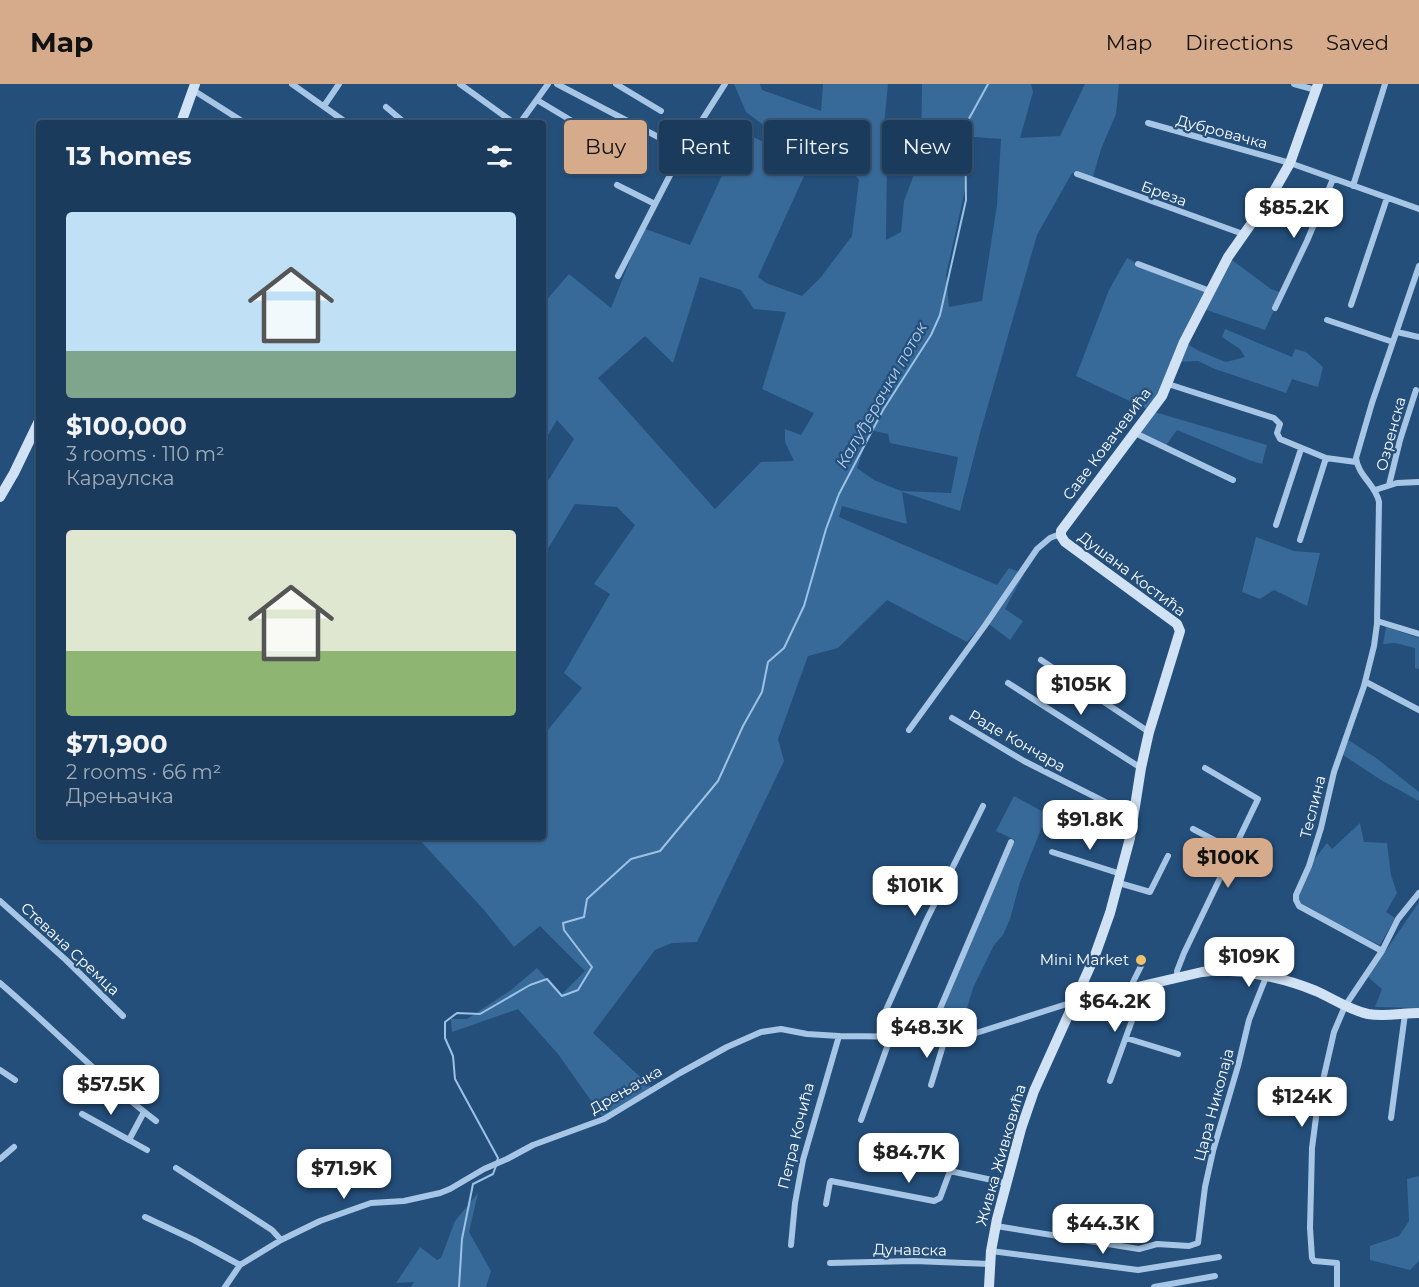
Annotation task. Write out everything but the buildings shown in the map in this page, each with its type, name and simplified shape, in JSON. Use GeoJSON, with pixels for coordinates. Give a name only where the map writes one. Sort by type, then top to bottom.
{"type":"FeatureCollection","features":[{"type":"Feature","properties":{"kind":"street"},"geometry":{"type":"LineString","coordinates":[[292,84],[343,120]]}},
{"type":"Feature","properties":{"kind":"street"},"geometry":{"type":"LineString","coordinates":[[324,106],[339,84]]}},
{"type":"Feature","properties":{"kind":"street"},"geometry":{"type":"LineString","coordinates":[[460,84],[510,120]]}},
{"type":"Feature","properties":{"kind":"street"},"geometry":{"type":"LineString","coordinates":[[522,120],[548,84]]}},
{"type":"Feature","properties":{"kind":"street"},"geometry":{"type":"LineString","coordinates":[[557,84],[659,138]]}},
{"type":"Feature","properties":{"kind":"street"},"geometry":{"type":"LineString","coordinates":[[616,84],[661,111]]}},
{"type":"Feature","properties":{"kind":"street"},"geometry":{"type":"LineString","coordinates":[[702,120],[725,84]]}},
{"type":"Feature","properties":{"kind":"street"},"geometry":{"type":"LineString","coordinates":[[1294,84],[1317,87]]}},
{"type":"Feature","properties":{"kind":"street"},"geometry":{"type":"LineString","coordinates":[[1353,186],[1385,84]]}},
{"type":"Feature","properties":{"kind":"street"},"geometry":{"type":"LineString","coordinates":[[183,120],[194,87],[241,120]]}},
{"type":"Feature","properties":{"kind":"street","name":"Саве Ковачевића"},"geometry":{"type":"LineString","coordinates":[[909,730],[1037,549],[1050,538],[1060,534],[1162,396],[1184,342],[1209,291],[1290,163],[1317,87]]}},
{"type":"Feature","properties":{"kind":"street"},"geometry":{"type":"LineString","coordinates":[[537,100],[570,120]]}},
{"type":"Feature","properties":{"kind":"street"},"geometry":{"type":"LineString","coordinates":[[386,107],[401,120]]}},
{"type":"Feature","properties":{"kind":"street","name":"Дубровачка"},"geometry":{"type":"LineString","coordinates":[[1148,123],[1290,163],[1419,209]]}},
{"type":"Feature","properties":{"kind":"street"},"geometry":{"type":"LineString","coordinates":[[618,276],[670,174]]}},
{"type":"Feature","properties":{"kind":"street","name":"Бреза"},"geometry":{"type":"LineString","coordinates":[[1077,174],[1243,234]]}},
{"type":"Feature","properties":{"kind":"street"},"geometry":{"type":"LineString","coordinates":[[1275,308],[1333,179]]}},
{"type":"Feature","properties":{"kind":"street"},"geometry":{"type":"LineString","coordinates":[[617,184],[655,204]]}},
{"type":"Feature","properties":{"kind":"street"},"geometry":{"type":"LineString","coordinates":[[1351,305],[1387,198]]}},
{"type":"Feature","properties":{"kind":"street"},"geometry":{"type":"LineString","coordinates":[[1138,264],[1209,291]]}},
{"type":"Feature","properties":{"kind":"street"},"geometry":{"type":"LineString","coordinates":[[1168,384],[1274,418],[1280,423],[1277,433],[1280,440],[1326,458],[1356,462],[1361,440],[1419,266]]}},
{"type":"Feature","properties":{"kind":"street"},"geometry":{"type":"LineString","coordinates":[[1328,320],[1393,342]]}},
{"type":"Feature","properties":{"kind":"street"},"geometry":{"type":"LineString","coordinates":[[1397,332],[1419,337]]}},
{"type":"Feature","properties":{"kind":"street","name":"Озренска"},"geometry":{"type":"LineString","coordinates":[[1389,485],[1416,390]]}},
{"type":"Feature","properties":{"kind":"street"},"geometry":{"type":"LineString","coordinates":[[0,496],[36,427]]}},
{"type":"Feature","properties":{"kind":"street"},"geometry":{"type":"LineString","coordinates":[[1135,433],[1233,480]]}},
{"type":"Feature","properties":{"kind":"street"},"geometry":{"type":"LineString","coordinates":[[1276,525],[1301,449]]}},
{"type":"Feature","properties":{"kind":"street"},"geometry":{"type":"LineString","coordinates":[[1300,540],[1326,458]]}},
{"type":"Feature","properties":{"kind":"street","name":"Теслина"},"geometry":{"type":"LineString","coordinates":[[1356,462],[1379,498],[1377,621],[1374,646],[1366,682],[1337,763],[1318,837],[1296,900],[1299,906],[1382,951]]}},
{"type":"Feature","properties":{"kind":"street"},"geometry":{"type":"LineString","coordinates":[[1375,490],[1389,485],[1419,482]]}},
{"type":"Feature","properties":{"kind":"street","name":"Душана Костића"},"geometry":{"type":"LineString","coordinates":[[1060,534],[1065,542],[1177,624],[1180,631],[1149,732],[1120,878],[1094,958],[1073,1002]]}},
{"type":"Feature","properties":{"kind":"street"},"geometry":{"type":"LineString","coordinates":[[1377,621],[1419,634]]}},
{"type":"Feature","properties":{"kind":"street"},"geometry":{"type":"LineString","coordinates":[[1041,660],[1149,732]]}},
{"type":"Feature","properties":{"kind":"street"},"geometry":{"type":"LineString","coordinates":[[1366,682],[1419,710]]}},
{"type":"Feature","properties":{"kind":"street"},"geometry":{"type":"LineString","coordinates":[[1008,683],[1141,768]]}},
{"type":"Feature","properties":{"kind":"street","name":"Раде Кончара"},"geometry":{"type":"LineString","coordinates":[[952,718],[1024,762],[1134,816]]}},
{"type":"Feature","properties":{"kind":"street"},"geometry":{"type":"LineString","coordinates":[[1178,978],[1177,971],[1184,953],[1258,799],[1205,768]]}},
{"type":"Feature","properties":{"kind":"street"},"geometry":{"type":"LineString","coordinates":[[880,1036],[882,1019],[926,921],[983,806]]}},
{"type":"Feature","properties":{"kind":"street"},"geometry":{"type":"LineString","coordinates":[[1193,829],[1233,850]]}},
{"type":"Feature","properties":{"kind":"street"},"geometry":{"type":"LineString","coordinates":[[928,1037],[1011,842]]}},
{"type":"Feature","properties":{"kind":"street"},"geometry":{"type":"LineString","coordinates":[[1052,852],[1150,892],[1168,856]]}},
{"type":"Feature","properties":{"kind":"street"},"geometry":{"type":"LineString","coordinates":[[1337,1287],[1337,1263],[1317,1263],[1312,1258],[1310,1179],[1318,1102],[1335,1032],[1345,1006],[1382,951],[1398,919],[1419,893]]}},
{"type":"Feature","properties":{"kind":"street","name":"Стевана Сремца"},"geometry":{"type":"LineString","coordinates":[[0,901],[66,960],[123,1016]]}},
{"type":"Feature","properties":{"kind":"street"},"geometry":{"type":"LineString","coordinates":[[1110,1081],[1142,993],[1133,982],[1144,960]]}},
{"type":"Feature","properties":{"kind":"street"},"geometry":{"type":"LineString","coordinates":[[839,1036],[928,1037],[945,1040],[973,1034],[1073,1002],[1202,972],[1222,970],[1266,977],[1317,992],[1345,1006],[1380,1016],[1419,1013]]}},
{"type":"Feature","properties":{"kind":"street","name":"Цара Николаја"},"geometry":{"type":"LineString","coordinates":[[996,1226],[1144,1249],[1157,1244],[1191,1246],[1199,1242],[1205,1187],[1213,1151],[1249,1020],[1266,977]]}},
{"type":"Feature","properties":{"kind":"street"},"geometry":{"type":"LineString","coordinates":[[0,983],[41,1018],[97,1073],[156,1121]]}},
{"type":"Feature","properties":{"kind":"street","name":"Живка Живковића"},"geometry":{"type":"LineString","coordinates":[[989,1287],[991,1251],[996,1226],[1028,1105],[1073,1002]]}},
{"type":"Feature","properties":{"kind":"street"},"geometry":{"type":"LineString","coordinates":[[1391,1118],[1405,1014]]}},
{"type":"Feature","properties":{"kind":"street","name":"Дрењачка"},"geometry":{"type":"LineString","coordinates":[[281,1240],[320,1221],[370,1203],[404,1201],[440,1193],[533,1145],[604,1119],[727,1047],[761,1032],[775,1029],[839,1036]]}},
{"type":"Feature","properties":{"kind":"street","name":"Петра Кочића"},"geometry":{"type":"LineString","coordinates":[[792,1245],[795,1203],[803,1160],[839,1036]]}},
{"type":"Feature","properties":{"kind":"street"},"geometry":{"type":"LineString","coordinates":[[861,1120],[891,1036]]}},
{"type":"Feature","properties":{"kind":"street"},"geometry":{"type":"LineString","coordinates":[[1126,1038],[1178,1054]]}},
{"type":"Feature","properties":{"kind":"street"},"geometry":{"type":"LineString","coordinates":[[932,1085],[945,1040]]}},
{"type":"Feature","properties":{"kind":"street"},"geometry":{"type":"LineString","coordinates":[[0,1070],[15,1080]]}},
{"type":"Feature","properties":{"kind":"street"},"geometry":{"type":"LineString","coordinates":[[129,1140],[144,1112]]}},
{"type":"Feature","properties":{"kind":"street"},"geometry":{"type":"LineString","coordinates":[[82,1114],[147,1150]]}},
{"type":"Feature","properties":{"kind":"street"},"geometry":{"type":"LineString","coordinates":[[0,1159],[14,1147]]}},
{"type":"Feature","properties":{"kind":"street"},"geometry":{"type":"LineString","coordinates":[[176,1168],[272,1230],[281,1240],[240,1265],[225,1287]]}},
{"type":"Feature","properties":{"kind":"street"},"geometry":{"type":"LineString","coordinates":[[826,1204],[831,1181],[934,1201],[940,1198],[950,1171],[1006,1183]]}},
{"type":"Feature","properties":{"kind":"street"},"geometry":{"type":"LineString","coordinates":[[145,1217],[240,1265]]}},
{"type":"Feature","properties":{"kind":"street"},"geometry":{"type":"LineString","coordinates":[[991,1251],[1138,1270],[1219,1257]]}},
{"type":"Feature","properties":{"kind":"street","name":"Дунавска"},"geometry":{"type":"LineString","coordinates":[[830,1263],[914,1261],[990,1264]]}},
{"type":"Feature","properties":{"kind":"street"},"geometry":{"type":"LineString","coordinates":[[1154,1287],[1215,1275]]}},
{"type":"Feature","properties":{"kind":"shaded area"},"geometry":{"type":"Polygon","coordinates":[[[734,84],[760,84],[762,90],[821,111],[823,84],[888,84],[884,120],[882,120],[882,174],[887,174],[886,240],[901,232],[904,201],[914,174],[964,174],[965,190],[946,275],[949,307],[982,301],[997,205],[1001,139],[972,137],[972,120],[922,120],[922,84],[1031,84],[1033,92],[1020,138],[1060,136],[1085,84],[1119,84],[1116,114],[1101,149],[1092,180],[1072,173],[1037,235],[960,511],[902,492],[907,524],[842,506],[839,517],[997,585],[1009,568],[1024,574],[1005,609],[1023,621],[1010,640],[985,621],[967,642],[887,600],[838,648],[808,656],[778,739],[784,761],[697,942],[672,943],[655,950],[593,1033],[653,1089],[604,1119],[558,1054],[518,1009],[452,1032],[451,1019],[467,1019],[511,990],[537,968],[561,995],[585,971],[540,926],[514,947],[484,910],[420,840],[546,840],[546,732],[582,688],[564,673],[610,594],[594,584],[635,525],[617,507],[575,504],[546,552],[546,484],[574,439],[557,420],[546,438],[546,301],[569,274],[611,308],[643,228],[690,245],[723,174],[752,174],[752,137],[764,142],[764,174],[805,174],[758,277],[766,283],[802,296],[821,277],[852,236],[859,180],[855,174],[870,174],[870,120],[764,120],[764,125],[746,112],[734,84]],[[700,277],[673,363],[645,336],[598,378],[715,509],[761,462],[794,461],[785,442],[785,429],[801,435],[814,413],[762,389],[786,312],[754,309],[741,290],[700,277]],[[870,430],[857,468],[874,480],[901,491],[951,493],[958,457],[890,443],[888,434],[870,430]]]}},
{"type":"Feature","properties":{"kind":"shaded area"},"geometry":{"type":"Polygon","coordinates":[[[1228,257],[1271,289],[1282,293],[1265,330],[1201,308],[1184,342],[1226,362],[1245,357],[1240,349],[1222,337],[1225,329],[1292,357],[1295,349],[1306,352],[1323,367],[1318,387],[1292,379],[1286,393],[1198,361],[1176,362],[1151,411],[1076,376],[1109,290],[1127,258],[1209,291],[1228,257]]]}},
{"type":"Feature","properties":{"kind":"shaded area"},"geometry":{"type":"Polygon","coordinates":[[[1151,411],[1267,445],[1262,464],[1177,430],[1164,448],[1135,433],[1151,411]]]}},
{"type":"Feature","properties":{"kind":"shaded area"},"geometry":{"type":"Polygon","coordinates":[[[1256,537],[1294,551],[1320,553],[1307,606],[1274,590],[1260,599],[1242,592],[1256,537]]]}},
{"type":"Feature","properties":{"kind":"shaded area"},"geometry":{"type":"Polygon","coordinates":[[[1386,627],[1419,638],[1419,669],[1415,668],[1415,648],[1395,643],[1383,644],[1386,627]]]}},
{"type":"Feature","properties":{"kind":"shaded area"},"geometry":{"type":"Polygon","coordinates":[[[1345,738],[1376,758],[1419,792],[1419,801],[1340,753],[1345,738]]]}},
{"type":"Feature","properties":{"kind":"shaded area"},"geometry":{"type":"Polygon","coordinates":[[[1014,796],[1047,814],[1020,882],[1010,919],[1003,935],[994,945],[973,988],[958,1038],[928,1037],[1015,840],[996,831],[1014,796]]]}},
{"type":"Feature","properties":{"kind":"shaded area"},"geometry":{"type":"Polygon","coordinates":[[[1360,823],[1364,842],[1387,843],[1391,875],[1397,893],[1386,912],[1395,918],[1380,945],[1299,906],[1296,895],[1309,866],[1327,843],[1332,849],[1360,823]]]}},
{"type":"Feature","properties":{"kind":"shaded area"},"geometry":{"type":"Polygon","coordinates":[[[1419,902],[1419,1008],[1375,1007],[1382,989],[1368,977],[1419,902]]]}},
{"type":"Feature","properties":{"kind":"shaded area"},"geometry":{"type":"Polygon","coordinates":[[[1419,1176],[1419,1261],[1410,1270],[1370,1260],[1370,1246],[1399,1236],[1409,1221],[1407,1179],[1419,1176]]]}},
{"type":"Feature","properties":{"kind":"shaded area"},"geometry":{"type":"Polygon","coordinates":[[[478,1193],[469,1232],[491,1271],[486,1287],[411,1287],[414,1282],[396,1283],[420,1247],[437,1260],[441,1258],[455,1221],[478,1193]]]}},
{"type":"Feature","properties":{"kind":"waterway","name":"Калуђерачки поток"},"geometry":{"type":"LineString","coordinates":[[497,1161],[498,1158],[455,1079],[453,1056],[445,1038],[445,1022],[457,1013],[480,1014],[530,985],[547,979],[562,996],[578,990],[592,967],[564,930],[563,923],[584,917],[587,899],[631,859],[660,851],[718,781],[743,726],[762,692],[768,662],[784,648],[804,606],[826,529],[839,494],[883,410],[931,335],[940,315],[966,200],[965,126],[988,84]]}},
{"type":"Feature","properties":{"kind":"waterway","name":"Калуђерачки поток"},"geometry":{"type":"LineString","coordinates":[[459,1287],[462,1239],[473,1184],[493,1174],[496,1166]]}},
{"type":"Feature","properties":{"kind":"place","name":"Mini Market"},"geometry":{"type":"Point","coordinates":[1141,960]}}]}
